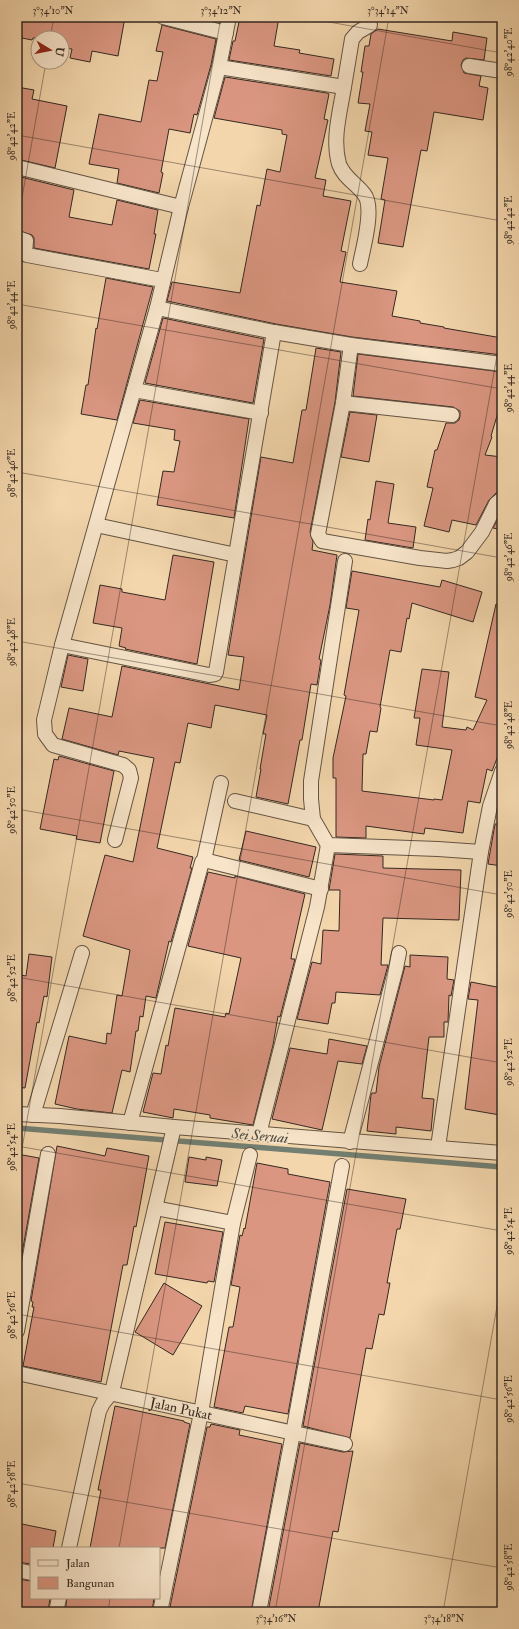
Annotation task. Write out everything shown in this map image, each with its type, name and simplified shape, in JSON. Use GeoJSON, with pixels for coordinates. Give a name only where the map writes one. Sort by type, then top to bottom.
{"type":"FeatureCollection","features":[{"type":"Feature","properties":{"kind":"street"},"geometry":{"type":"LineString","coordinates":[[163,17],[226,33]]}},
{"type":"Feature","properties":{"kind":"street"},"geometry":{"type":"LineString","coordinates":[[115,840],[131,778],[129,770],[123,765],[53,745],[45,734],[44,720],[62,645],[156,308],[181,207],[219,67],[229,17]]}},
{"type":"Feature","properties":{"kind":"street"},"geometry":{"type":"LineString","coordinates":[[360,264],[365,242],[368,201],[365,195],[344,175],[338,158],[336,139],[352,39],[358,32],[370,25]]}},
{"type":"Feature","properties":{"kind":"street"},"geometry":{"type":"LineString","coordinates":[[469,66],[502,71]]}},
{"type":"Feature","properties":{"kind":"street"},"geometry":{"type":"LineString","coordinates":[[219,67],[344,87]]}},
{"type":"Feature","properties":{"kind":"street"},"geometry":{"type":"LineString","coordinates":[[17,167],[181,207]]}},
{"type":"Feature","properties":{"kind":"street"},"geometry":{"type":"LineString","coordinates":[[17,238],[26,241],[25,253],[27,255],[162,280]]}},
{"type":"Feature","properties":{"kind":"street"},"geometry":{"type":"LineString","coordinates":[[156,308],[274,332],[502,364]]}},
{"type":"Feature","properties":{"kind":"street"},"geometry":{"type":"LineString","coordinates":[[62,645],[209,675],[215,674],[218,668],[274,332]]}},
{"type":"Feature","properties":{"kind":"street"},"geometry":{"type":"LineString","coordinates":[[351,344],[343,402],[318,534],[322,541],[420,558],[447,561],[453,560],[459,558],[467,552],[482,532],[496,504],[502,499]]}},
{"type":"Feature","properties":{"kind":"street"},"geometry":{"type":"LineString","coordinates":[[134,390],[260,413]]}},
{"type":"Feature","properties":{"kind":"street"},"geometry":{"type":"LineString","coordinates":[[343,402],[452,415]]}},
{"type":"Feature","properties":{"kind":"street"},"geometry":{"type":"LineString","coordinates":[[96,525],[236,555]]}},
{"type":"Feature","properties":{"kind":"street"},"geometry":{"type":"LineString","coordinates":[[259,1134],[321,889],[328,845],[313,819],[311,781],[346,561]]}},
{"type":"Feature","properties":{"kind":"street"},"geometry":{"type":"LineString","coordinates":[[438,1147],[481,852],[490,806],[502,771]]}},
{"type":"Feature","properties":{"kind":"street"},"geometry":{"type":"LineString","coordinates":[[130,1123],[202,862],[204,860],[221,783]]}},
{"type":"Feature","properties":{"kind":"street"},"geometry":{"type":"LineString","coordinates":[[235,801],[313,819]]}},
{"type":"Feature","properties":{"kind":"street"},"geometry":{"type":"LineString","coordinates":[[328,845],[481,852]]}},
{"type":"Feature","properties":{"kind":"street"},"geometry":{"type":"LineString","coordinates":[[204,860],[321,889]]}},
{"type":"Feature","properties":{"kind":"street"},"geometry":{"type":"LineString","coordinates":[[33,1115],[82,953]]}},
{"type":"Feature","properties":{"kind":"street"},"geometry":{"type":"LineString","coordinates":[[350,1142],[399,953]]}},
{"type":"Feature","properties":{"kind":"street"},"geometry":{"type":"LineString","coordinates":[[17,1114],[130,1123],[171,1137],[259,1134],[502,1153]]}},
{"type":"Feature","properties":{"kind":"street"},"geometry":{"type":"LineString","coordinates":[[69,1547],[99,1411],[103,1403],[112,1392],[156,1208],[171,1137]]}},
{"type":"Feature","properties":{"kind":"street"},"geometry":{"type":"LineString","coordinates":[[17,1331],[48,1154]]}},
{"type":"Feature","properties":{"kind":"street"},"geometry":{"type":"LineString","coordinates":[[160,1612],[201,1413],[233,1223],[250,1154]]}},
{"type":"Feature","properties":{"kind":"street"},"geometry":{"type":"LineString","coordinates":[[259,1612],[342,1166]]}},
{"type":"Feature","properties":{"kind":"street"},"geometry":{"type":"LineString","coordinates":[[156,1208],[233,1223]]}},
{"type":"Feature","properties":{"kind":"street","name":"Jalan Pukat"},"geometry":{"type":"LineString","coordinates":[[17,1373],[112,1392],[345,1444]]}},
{"type":"Feature","properties":{"kind":"street"},"geometry":{"type":"LineString","coordinates":[[17,1570],[30,1573]]}},
{"type":"Feature","properties":{"kind":"street"},"geometry":{"type":"LineString","coordinates":[[56,1612],[59,1599]]}},
{"type":"Feature","properties":{"kind":"building"},"geometry":{"type":"Polygon","coordinates":[[[17,17],[125,17],[118,56],[92,51],[90,62],[70,58],[72,49],[70,49],[70,30],[30,30],[30,40],[17,37],[17,17]]]}},
{"type":"Feature","properties":{"kind":"building"},"geometry":{"type":"Polygon","coordinates":[[[240,17],[279,17],[274,46],[300,50],[299,53],[334,59],[331,76],[229,60],[240,17]]]}},
{"type":"Feature","properties":{"kind":"building"},"geometry":{"type":"Polygon","coordinates":[[[162,25],[216,39],[211,65],[197,115],[194,114],[190,133],[169,129],[161,172],[163,173],[159,193],[117,183],[119,169],[89,164],[99,114],[141,122],[149,80],[157,81],[163,52],[156,51],[162,25]]]}},
{"type":"Feature","properties":{"kind":"building"},"geometry":{"type":"Polygon","coordinates":[[[378,29],[452,41],[453,32],[487,38],[484,60],[466,58],[463,60],[461,65],[464,73],[481,76],[479,86],[488,88],[483,120],[434,112],[427,151],[421,150],[403,247],[378,243],[385,200],[381,199],[388,158],[368,155],[372,132],[365,131],[370,104],[358,103],[365,46],[369,46],[371,34],[378,29]]]}},
{"type":"Feature","properties":{"kind":"building"},"geometry":{"type":"Polygon","coordinates":[[[225,77],[329,94],[324,119],[328,120],[315,178],[326,180],[323,196],[351,201],[341,251],[346,252],[340,282],[397,291],[392,316],[420,321],[420,323],[444,328],[502,338],[502,355],[352,337],[276,324],[167,301],[172,282],[240,293],[257,205],[260,206],[267,169],[280,172],[287,135],[282,134],[282,130],[214,118],[225,77]]]}},
{"type":"Feature","properties":{"kind":"building"},"geometry":{"type":"Polygon","coordinates":[[[17,87],[34,90],[32,99],[67,106],[55,168],[17,159],[17,87]]]}},
{"type":"Feature","properties":{"kind":"building"},"geometry":{"type":"Polygon","coordinates":[[[17,176],[74,190],[69,217],[112,225],[117,200],[158,210],[154,234],[156,234],[149,269],[34,248],[34,238],[32,235],[17,230],[17,176]]]}},
{"type":"Feature","properties":{"kind":"building"},"geometry":{"type":"Polygon","coordinates":[[[106,278],[153,287],[117,420],[81,414],[86,385],[88,385],[96,328],[97,329],[106,278]]]}},
{"type":"Feature","properties":{"kind":"building"},"geometry":{"type":"Polygon","coordinates":[[[163,318],[264,339],[253,403],[145,383],[163,318]]]}},
{"type":"Feature","properties":{"kind":"building"},"geometry":{"type":"Polygon","coordinates":[[[316,348],[341,352],[335,402],[310,532],[313,542],[312,550],[337,555],[330,605],[319,659],[321,660],[317,685],[311,684],[302,740],[300,740],[288,804],[256,797],[266,734],[263,734],[267,715],[215,705],[211,728],[188,723],[180,763],[175,762],[157,848],[193,857],[190,868],[192,868],[171,942],[169,941],[156,998],[146,996],[143,1017],[140,1016],[138,1031],[136,1031],[130,1072],[122,1070],[112,1113],[77,1109],[55,1104],[69,1036],[106,1044],[107,1033],[111,1034],[117,995],[122,996],[130,950],[83,936],[105,855],[133,862],[154,758],[119,751],[118,755],[62,739],[69,708],[112,717],[122,666],[239,690],[244,657],[228,655],[261,457],[293,463],[302,410],[306,410],[316,348]]]}},
{"type":"Feature","properties":{"kind":"building"},"geometry":{"type":"Polygon","coordinates":[[[358,354],[502,372],[502,399],[491,436],[492,437],[485,455],[502,457],[502,491],[497,492],[489,500],[476,525],[452,520],[449,532],[424,526],[433,488],[427,487],[435,450],[437,450],[446,423],[455,423],[459,420],[460,411],[453,407],[353,396],[358,354]]]}},
{"type":"Feature","properties":{"kind":"building"},"geometry":{"type":"Polygon","coordinates":[[[140,400],[249,419],[234,518],[157,505],[163,471],[174,472],[180,441],[174,440],[175,430],[133,423],[140,400]]]}},
{"type":"Feature","properties":{"kind":"building"},"geometry":{"type":"Polygon","coordinates":[[[350,412],[377,415],[369,462],[341,457],[350,412]]]}},
{"type":"Feature","properties":{"kind":"building"},"geometry":{"type":"Polygon","coordinates":[[[376,481],[394,484],[388,523],[416,527],[413,548],[365,540],[368,519],[370,520],[376,481]]]}},
{"type":"Feature","properties":{"kind":"building"},"geometry":{"type":"Polygon","coordinates":[[[502,511],[502,530],[493,528],[502,511]]]}},
{"type":"Feature","properties":{"kind":"building"},"geometry":{"type":"Polygon","coordinates":[[[173,555],[214,562],[197,664],[125,649],[126,648],[119,646],[122,628],[93,623],[100,585],[122,589],[122,592],[165,600],[173,555]]]}},
{"type":"Feature","properties":{"kind":"building"},"geometry":{"type":"Polygon","coordinates":[[[352,571],[440,587],[442,580],[482,592],[473,622],[412,603],[409,619],[407,618],[401,652],[390,650],[377,732],[370,731],[366,754],[363,754],[362,791],[442,800],[452,750],[416,745],[420,718],[414,718],[422,669],[449,672],[442,727],[466,730],[467,727],[473,730],[487,700],[475,697],[496,604],[502,605],[502,746],[492,771],[487,769],[480,803],[468,801],[463,833],[425,828],[424,834],[366,826],[366,838],[336,837],[336,778],[333,778],[333,758],[346,696],[344,695],[359,610],[346,608],[352,571]]]}},
{"type":"Feature","properties":{"kind":"building"},"geometry":{"type":"Polygon","coordinates":[[[68,655],[88,659],[83,691],[61,687],[68,655]]]}},
{"type":"Feature","properties":{"kind":"building"},"geometry":{"type":"Polygon","coordinates":[[[59,756],[114,771],[100,843],[76,839],[77,836],[40,829],[54,759],[58,760],[59,756]]]}},
{"type":"Feature","properties":{"kind":"building"},"geometry":{"type":"Polygon","coordinates":[[[495,824],[502,824],[502,866],[488,864],[495,824]]]}},
{"type":"Feature","properties":{"kind":"building"},"geometry":{"type":"Polygon","coordinates":[[[246,831],[316,847],[309,877],[239,860],[246,831]]]}},
{"type":"Feature","properties":{"kind":"building"},"geometry":{"type":"Polygon","coordinates":[[[335,854],[383,856],[383,868],[461,870],[459,920],[383,918],[381,965],[388,965],[380,995],[336,992],[335,1003],[332,1003],[328,1024],[297,1019],[312,962],[321,964],[323,930],[339,931],[340,890],[329,890],[335,854]]]}},
{"type":"Feature","properties":{"kind":"building"},"geometry":{"type":"Polygon","coordinates":[[[208,872],[235,878],[235,876],[305,894],[292,952],[291,959],[295,959],[280,1017],[278,1016],[273,1045],[253,1125],[210,1118],[210,1115],[174,1109],[173,1118],[143,1112],[153,1073],[161,1074],[175,1008],[225,1017],[226,1013],[229,1014],[241,958],[188,946],[208,872]]]}},
{"type":"Feature","properties":{"kind":"building"},"geometry":{"type":"Polygon","coordinates":[[[29,954],[52,957],[47,997],[44,996],[39,1023],[37,1022],[25,1088],[17,1087],[17,979],[21,979],[21,975],[26,976],[29,954]]]}},
{"type":"Feature","properties":{"kind":"building"},"geometry":{"type":"Polygon","coordinates":[[[410,955],[448,957],[447,979],[454,980],[451,996],[449,995],[448,1022],[444,1022],[444,1037],[429,1037],[422,1098],[434,1099],[431,1131],[396,1127],[396,1134],[367,1131],[371,1095],[372,1093],[376,1093],[379,1067],[405,966],[410,967],[410,955]]]}},
{"type":"Feature","properties":{"kind":"building"},"geometry":{"type":"Polygon","coordinates":[[[471,982],[502,988],[502,1105],[500,1115],[465,1109],[478,1000],[468,999],[471,982]]]}},
{"type":"Feature","properties":{"kind":"building"},"geometry":{"type":"Polygon","coordinates":[[[329,1039],[367,1046],[362,1064],[338,1061],[322,1130],[272,1119],[290,1048],[327,1054],[329,1039]]]}},
{"type":"Feature","properties":{"kind":"building"},"geometry":{"type":"Polygon","coordinates":[[[57,1146],[105,1156],[107,1148],[149,1156],[136,1227],[134,1226],[127,1265],[123,1265],[101,1382],[23,1366],[34,1307],[32,1307],[33,1302],[31,1301],[57,1146]]]}},
{"type":"Feature","properties":{"kind":"building"},"geometry":{"type":"Polygon","coordinates":[[[17,1154],[39,1158],[17,1282],[17,1154]]]}},
{"type":"Feature","properties":{"kind":"building"},"geometry":{"type":"Polygon","coordinates":[[[189,1157],[206,1160],[206,1157],[222,1160],[217,1186],[185,1182],[189,1157]]]}},
{"type":"Feature","properties":{"kind":"building"},"geometry":{"type":"Polygon","coordinates":[[[257,1163],[288,1169],[288,1174],[330,1182],[288,1414],[245,1406],[243,1413],[214,1407],[229,1327],[233,1327],[240,1287],[231,1285],[240,1235],[242,1236],[244,1228],[245,1229],[257,1163]]]}},
{"type":"Feature","properties":{"kind":"building"},"geometry":{"type":"Polygon","coordinates":[[[347,1189],[406,1199],[400,1229],[397,1229],[387,1283],[390,1283],[384,1315],[379,1314],[372,1349],[366,1348],[350,1438],[303,1426],[347,1189]]]}},
{"type":"Feature","properties":{"kind":"building"},"geometry":{"type":"Polygon","coordinates":[[[165,1222],[223,1232],[214,1282],[208,1281],[207,1283],[155,1274],[165,1222]]]}},
{"type":"Feature","properties":{"kind":"building"},"geometry":{"type":"Polygon","coordinates":[[[164,1283],[202,1306],[173,1355],[135,1332],[164,1283]]]}},
{"type":"Feature","properties":{"kind":"building"},"geometry":{"type":"Polygon","coordinates":[[[115,1406],[184,1421],[190,1424],[165,1548],[90,1547],[101,1490],[98,1490],[115,1406]]]}},
{"type":"Feature","properties":{"kind":"building"},"geometry":{"type":"Polygon","coordinates":[[[211,1424],[240,1430],[239,1435],[282,1444],[251,1612],[169,1612],[207,1427],[210,1427],[211,1424]]]}},
{"type":"Feature","properties":{"kind":"building"},"geometry":{"type":"Polygon","coordinates":[[[300,1443],[343,1452],[353,1451],[338,1532],[333,1531],[318,1612],[268,1612],[300,1443]]]}},
{"type":"Feature","properties":{"kind":"building"},"geometry":{"type":"Polygon","coordinates":[[[17,1523],[56,1531],[53,1547],[30,1547],[30,1564],[17,1562],[17,1523]]]}},
{"type":"Feature","properties":{"kind":"building"},"geometry":{"type":"Polygon","coordinates":[[[17,1579],[30,1581],[30,1599],[50,1599],[48,1612],[17,1612],[17,1579]]]}},
{"type":"Feature","properties":{"kind":"building"},"geometry":{"type":"Polygon","coordinates":[[[67,1599],[154,1599],[152,1612],[65,1612],[67,1599]]]}},
{"type":"Feature","properties":{"kind":"waterway","name":"Sei Seruai"},"geometry":{"type":"LineString","coordinates":[[17,1128],[502,1167]]}}]}
